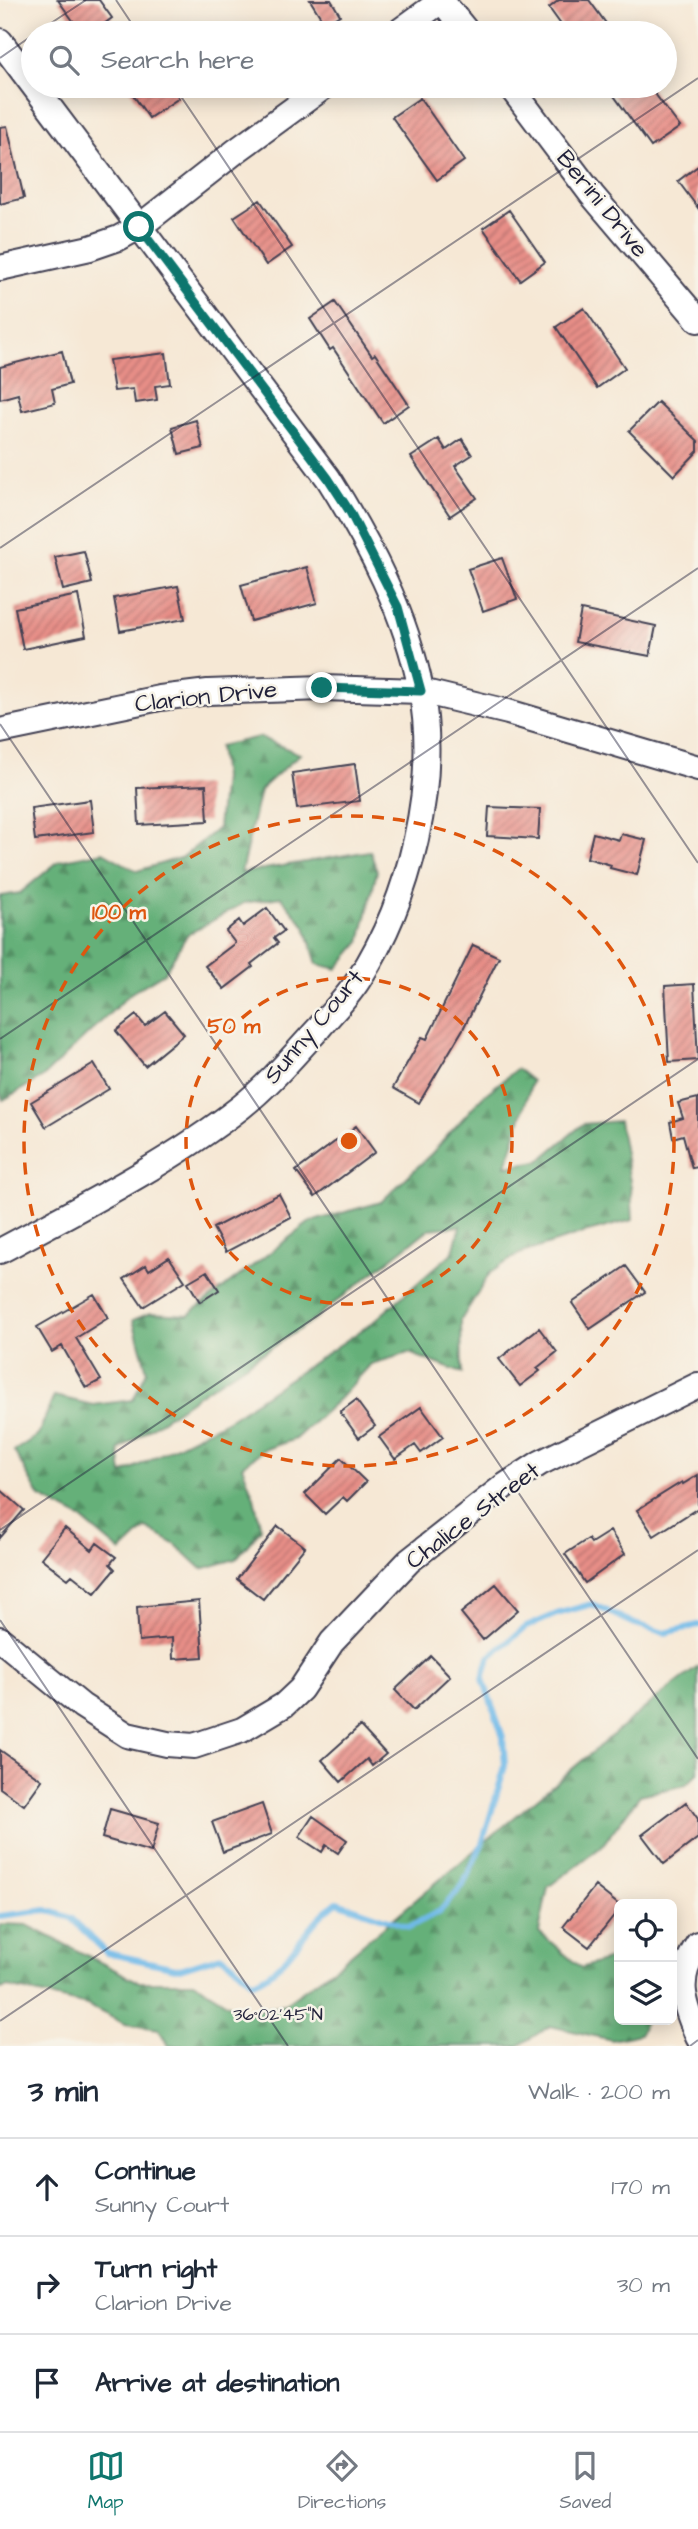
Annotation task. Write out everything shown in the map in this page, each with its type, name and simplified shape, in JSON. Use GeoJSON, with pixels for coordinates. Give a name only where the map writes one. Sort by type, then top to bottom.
{"type":"FeatureCollection","features":[{"type":"Feature","properties":{"kind":"street"},"geometry":{"type":"LineString","coordinates":[[413,21],[441,0],[458,21]]}},
{"type":"Feature","properties":{"kind":"street","name":"Sunny Court"},"geometry":{"type":"LineString","coordinates":[[0,41],[21,69]]}},
{"type":"Feature","properties":{"kind":"street","name":"Sunny Court"},"geometry":{"type":"LineString","coordinates":[[0,1251],[68,1215],[210,1130],[264,1086],[351,989],[392,915],[412,854],[419,821],[427,747],[421,691],[398,607],[350,512],[328,478],[43,98]]}},
{"type":"Feature","properties":{"kind":"street"},"geometry":{"type":"LineString","coordinates":[[0,268],[90,248],[119,238],[139,227],[309,98]]}},
{"type":"Feature","properties":{"kind":"street","name":"Berini Drive"},"geometry":{"type":"LineString","coordinates":[[519,98],[592,195],[698,320]]}},
{"type":"Feature","properties":{"kind":"street","name":"Clarion Drive"},"geometry":{"type":"LineString","coordinates":[[0,731],[160,698],[208,692],[322,688],[421,691],[508,712],[698,768]]}},
{"type":"Feature","properties":{"kind":"street","name":"Chalice Street"},"geometry":{"type":"LineString","coordinates":[[0,1639],[82,1706],[127,1735],[167,1744],[194,1746],[242,1730],[284,1705],[301,1689],[332,1642],[350,1622],[409,1561],[463,1517],[540,1463],[698,1385]]}},
{"type":"Feature","properties":{"kind":"street"},"geometry":{"type":"LineString","coordinates":[[698,1944],[684,1970],[685,2001],[698,2037]]}},
{"type":"Feature","properties":{"kind":"green space"},"geometry":{"type":"Polygon","coordinates":[[[259,737],[300,754],[260,790],[241,873],[370,851],[377,871],[360,942],[337,969],[317,964],[305,926],[281,897],[244,903],[187,935],[164,973],[131,993],[43,1077],[3,1100],[0,1093],[0,896],[20,893],[59,861],[103,852],[137,871],[183,857],[218,828],[223,778],[219,746],[259,737]]]}},
{"type":"Feature","properties":{"kind":"green space"},"geometry":{"type":"Polygon","coordinates":[[[517,1069],[532,1081],[506,1166],[539,1161],[583,1124],[619,1121],[631,1187],[633,1220],[519,1254],[490,1273],[461,1320],[462,1373],[409,1353],[371,1364],[339,1399],[295,1439],[263,1450],[242,1466],[254,1497],[261,1529],[236,1559],[202,1569],[176,1545],[146,1528],[121,1552],[79,1517],[40,1497],[14,1451],[38,1435],[54,1396],[93,1405],[133,1400],[147,1371],[133,1320],[150,1313],[188,1315],[310,1222],[381,1202],[432,1153],[482,1097],[517,1069]],[[460,1226],[429,1229],[309,1323],[119,1450],[122,1474],[228,1420],[372,1323],[453,1252],[460,1226]]]}},
{"type":"Feature","properties":{"kind":"green space"},"geometry":{"type":"Polygon","coordinates":[[[698,1667],[698,1773],[686,1785],[640,1795],[601,1847],[548,1887],[539,1932],[581,1968],[614,1958],[614,2025],[643,2025],[640,2034],[612,2040],[550,2026],[518,2046],[168,2046],[159,2029],[125,2024],[87,2005],[9,1987],[0,1989],[0,1924],[27,1925],[139,1982],[193,1982],[244,2014],[284,2004],[333,1969],[657,1698],[698,1667]]]}},
{"type":"Feature","properties":{"kind":"building"},"geometry":{"type":"Polygon","coordinates":[[[58,0],[99,0],[112,18],[108,21],[73,21],[58,0]]]}},
{"type":"Feature","properties":{"kind":"building"},"geometry":{"type":"Polygon","coordinates":[[[310,0],[331,0],[340,15],[330,21],[323,21],[310,0]]]}},
{"type":"Feature","properties":{"kind":"building"},"geometry":{"type":"Polygon","coordinates":[[[559,0],[589,0],[604,21],[558,21],[549,8],[559,0]]]}},
{"type":"Feature","properties":{"kind":"building"},"geometry":{"type":"Polygon","coordinates":[[[135,98],[179,98],[149,118],[135,98]]]}},
{"type":"Feature","properties":{"kind":"building"},"geometry":{"type":"Polygon","coordinates":[[[420,98],[464,161],[437,180],[392,117],[420,98]]]}},
{"type":"Feature","properties":{"kind":"building"},"geometry":{"type":"Polygon","coordinates":[[[616,98],[658,98],[680,127],[651,147],[616,98]]]}},
{"type":"Feature","properties":{"kind":"building"},"geometry":{"type":"Polygon","coordinates":[[[7,126],[24,198],[0,204],[0,127],[7,126]]]}},
{"type":"Feature","properties":{"kind":"building"},"geometry":{"type":"Polygon","coordinates":[[[698,166],[698,208],[678,181],[698,166]]]}},
{"type":"Feature","properties":{"kind":"building"},"geometry":{"type":"Polygon","coordinates":[[[260,200],[292,247],[266,265],[234,217],[260,200]]]}},
{"type":"Feature","properties":{"kind":"building"},"geometry":{"type":"Polygon","coordinates":[[[509,210],[545,262],[520,280],[483,228],[509,210]]]}},
{"type":"Feature","properties":{"kind":"building"},"geometry":{"type":"Polygon","coordinates":[[[335,302],[372,356],[375,354],[409,405],[383,423],[333,348],[330,350],[310,319],[335,302]]]}},
{"type":"Feature","properties":{"kind":"building"},"geometry":{"type":"Polygon","coordinates":[[[584,308],[625,368],[597,388],[556,327],[584,308]]]}},
{"type":"Feature","properties":{"kind":"building"},"geometry":{"type":"Polygon","coordinates":[[[62,351],[70,384],[52,389],[55,403],[22,411],[18,394],[0,399],[0,367],[62,351]]]}},
{"type":"Feature","properties":{"kind":"building"},"geometry":{"type":"Polygon","coordinates":[[[166,353],[170,384],[155,386],[157,400],[135,403],[133,389],[114,391],[109,360],[166,353]]]}},
{"type":"Feature","properties":{"kind":"building"},"geometry":{"type":"Polygon","coordinates":[[[658,402],[698,441],[698,451],[674,476],[629,431],[658,402]]]}},
{"type":"Feature","properties":{"kind":"building"},"geometry":{"type":"Polygon","coordinates":[[[196,420],[203,448],[179,454],[172,427],[196,420]]]}},
{"type":"Feature","properties":{"kind":"building"},"geometry":{"type":"Polygon","coordinates":[[[439,439],[446,450],[462,439],[472,455],[455,466],[477,498],[450,516],[411,457],[439,439]]]}},
{"type":"Feature","properties":{"kind":"building"},"geometry":{"type":"Polygon","coordinates":[[[84,551],[92,583],[63,590],[55,557],[84,551]]]}},
{"type":"Feature","properties":{"kind":"building"},"geometry":{"type":"Polygon","coordinates":[[[502,558],[517,599],[483,611],[468,569],[502,558]]]}},
{"type":"Feature","properties":{"kind":"building"},"geometry":{"type":"Polygon","coordinates":[[[307,567],[317,603],[251,621],[241,585],[307,567]]]}},
{"type":"Feature","properties":{"kind":"building"},"geometry":{"type":"Polygon","coordinates":[[[178,586],[185,619],[120,631],[114,598],[178,586]]]}},
{"type":"Feature","properties":{"kind":"building"},"geometry":{"type":"Polygon","coordinates":[[[78,595],[86,636],[23,649],[15,608],[78,595]]]}},
{"type":"Feature","properties":{"kind":"building"},"geometry":{"type":"Polygon","coordinates":[[[581,610],[656,626],[650,656],[575,642],[581,610]]]}},
{"type":"Feature","properties":{"kind":"building"},"geometry":{"type":"Polygon","coordinates":[[[355,764],[360,801],[297,809],[292,773],[355,764]]]}},
{"type":"Feature","properties":{"kind":"building"},"geometry":{"type":"Polygon","coordinates":[[[206,785],[208,821],[139,825],[137,788],[206,785]]]}},
{"type":"Feature","properties":{"kind":"building"},"geometry":{"type":"Polygon","coordinates":[[[90,800],[94,832],[35,840],[31,808],[90,800]]]}},
{"type":"Feature","properties":{"kind":"building"},"geometry":{"type":"Polygon","coordinates":[[[489,807],[540,809],[538,839],[487,836],[489,807]]]}},
{"type":"Feature","properties":{"kind":"building"},"geometry":{"type":"Polygon","coordinates":[[[593,833],[619,840],[621,834],[646,840],[637,875],[587,858],[593,833]]]}},
{"type":"Feature","properties":{"kind":"building"},"geometry":{"type":"Polygon","coordinates":[[[267,908],[284,931],[274,938],[278,943],[224,989],[205,966],[235,943],[226,931],[239,920],[243,926],[267,908]]]}},
{"type":"Feature","properties":{"kind":"building"},"geometry":{"type":"Polygon","coordinates":[[[473,945],[499,957],[463,1029],[419,1103],[393,1088],[422,1037],[427,1039],[473,945]]]}},
{"type":"Feature","properties":{"kind":"building"},"geometry":{"type":"Polygon","coordinates":[[[694,984],[698,1060],[669,1062],[665,986],[694,984]]]}},
{"type":"Feature","properties":{"kind":"building"},"geometry":{"type":"Polygon","coordinates":[[[165,1011],[184,1034],[145,1066],[116,1031],[136,1015],[145,1026],[165,1011]]]}},
{"type":"Feature","properties":{"kind":"building"},"geometry":{"type":"Polygon","coordinates":[[[94,1064],[109,1089],[46,1127],[31,1102],[94,1064]]]}},
{"type":"Feature","properties":{"kind":"building"},"geometry":{"type":"Polygon","coordinates":[[[698,1098],[698,1167],[692,1168],[683,1135],[673,1138],[670,1122],[683,1118],[678,1103],[698,1098]]]}},
{"type":"Feature","properties":{"kind":"building"},"geometry":{"type":"Polygon","coordinates":[[[356,1126],[375,1152],[315,1197],[296,1171],[356,1126]]]}},
{"type":"Feature","properties":{"kind":"building"},"geometry":{"type":"Polygon","coordinates":[[[279,1194],[291,1217],[226,1252],[213,1228],[279,1194]]]}},
{"type":"Feature","properties":{"kind":"building"},"geometry":{"type":"Polygon","coordinates":[[[169,1257],[185,1281],[143,1307],[124,1279],[146,1265],[149,1270],[169,1257]]]}},
{"type":"Feature","properties":{"kind":"building"},"geometry":{"type":"Polygon","coordinates":[[[626,1266],[645,1292],[590,1329],[572,1303],[626,1266]]]}},
{"type":"Feature","properties":{"kind":"building"},"geometry":{"type":"Polygon","coordinates":[[[207,1271],[219,1290],[200,1302],[188,1282],[207,1271]]]}},
{"type":"Feature","properties":{"kind":"building"},"geometry":{"type":"Polygon","coordinates":[[[94,1294],[108,1318],[76,1338],[101,1380],[86,1388],[62,1346],[52,1352],[37,1327],[94,1294]]]}},
{"type":"Feature","properties":{"kind":"building"},"geometry":{"type":"Polygon","coordinates":[[[539,1328],[557,1352],[537,1368],[540,1371],[520,1386],[499,1359],[539,1328]]]}},
{"type":"Feature","properties":{"kind":"building"},"geometry":{"type":"Polygon","coordinates":[[[356,1400],[375,1426],[359,1438],[340,1412],[356,1400]]]}},
{"type":"Feature","properties":{"kind":"building"},"geometry":{"type":"Polygon","coordinates":[[[421,1407],[443,1437],[421,1453],[415,1445],[395,1459],[379,1437],[421,1407]]]}},
{"type":"Feature","properties":{"kind":"building"},"geometry":{"type":"Polygon","coordinates":[[[341,1458],[366,1482],[347,1501],[343,1497],[325,1514],[305,1494],[341,1458]]]}},
{"type":"Feature","properties":{"kind":"building"},"geometry":{"type":"Polygon","coordinates":[[[698,1475],[698,1508],[654,1536],[637,1510],[698,1475]]]}},
{"type":"Feature","properties":{"kind":"building"},"geometry":{"type":"Polygon","coordinates":[[[0,1489],[24,1510],[0,1538],[0,1489]]]}},
{"type":"Feature","properties":{"kind":"building"},"geometry":{"type":"Polygon","coordinates":[[[278,1526],[305,1547],[263,1599],[237,1579],[278,1526]]]}},
{"type":"Feature","properties":{"kind":"building"},"geometry":{"type":"Polygon","coordinates":[[[65,1528],[92,1550],[97,1543],[116,1557],[110,1564],[115,1569],[95,1593],[72,1575],[68,1579],[41,1558],[65,1528]]]}},
{"type":"Feature","properties":{"kind":"building"},"geometry":{"type":"Polygon","coordinates":[[[610,1531],[625,1554],[585,1583],[565,1554],[588,1539],[591,1543],[610,1531]]]}},
{"type":"Feature","properties":{"kind":"building"},"geometry":{"type":"Polygon","coordinates":[[[496,1584],[518,1610],[483,1640],[461,1613],[496,1584]]]}},
{"type":"Feature","properties":{"kind":"building"},"geometry":{"type":"Polygon","coordinates":[[[199,1601],[203,1657],[173,1659],[172,1638],[139,1641],[137,1607],[199,1601]]]}},
{"type":"Feature","properties":{"kind":"building"},"geometry":{"type":"Polygon","coordinates":[[[431,1656],[450,1676],[414,1710],[395,1690],[431,1656]]]}},
{"type":"Feature","properties":{"kind":"building"},"geometry":{"type":"Polygon","coordinates":[[[360,1726],[386,1754],[372,1766],[367,1759],[341,1782],[322,1760],[360,1726]]]}},
{"type":"Feature","properties":{"kind":"building"},"geometry":{"type":"Polygon","coordinates":[[[0,1750],[42,1780],[24,1805],[0,1788],[0,1750]]]}},
{"type":"Feature","properties":{"kind":"building"},"geometry":{"type":"Polygon","coordinates":[[[686,1802],[698,1819],[698,1838],[664,1864],[642,1835],[686,1802]]]}},
{"type":"Feature","properties":{"kind":"building"},"geometry":{"type":"Polygon","coordinates":[[[262,1804],[272,1834],[223,1852],[212,1822],[262,1804]]]}},
{"type":"Feature","properties":{"kind":"building"},"geometry":{"type":"Polygon","coordinates":[[[110,1809],[159,1823],[151,1852],[102,1838],[110,1809]]]}},
{"type":"Feature","properties":{"kind":"building"},"geometry":{"type":"Polygon","coordinates":[[[313,1816],[347,1840],[338,1853],[326,1845],[322,1852],[299,1837],[313,1816]]]}},
{"type":"Feature","properties":{"kind":"building"},"geometry":{"type":"Polygon","coordinates":[[[595,1886],[614,1901],[614,1915],[589,1947],[563,1927],[595,1886]]]}},
{"type":"Feature","properties":{"kind":"waterway"},"geometry":{"type":"LineString","coordinates":[[0,1916],[47,1910],[71,1918],[107,1953],[180,1969],[221,1956],[253,1982],[281,1964],[318,1918],[337,1902],[409,1927],[440,1911],[463,1885],[482,1844],[505,1766],[503,1737],[483,1679],[489,1657],[526,1627],[592,1604],[635,1624],[665,1633],[698,1625]]}},
{"type":"Feature","properties":{"kind":"route"},"geometry":{"type":"LineString","coordinates":[[139,227],[328,478],[350,512],[398,607],[421,691],[322,688]]}}]}
